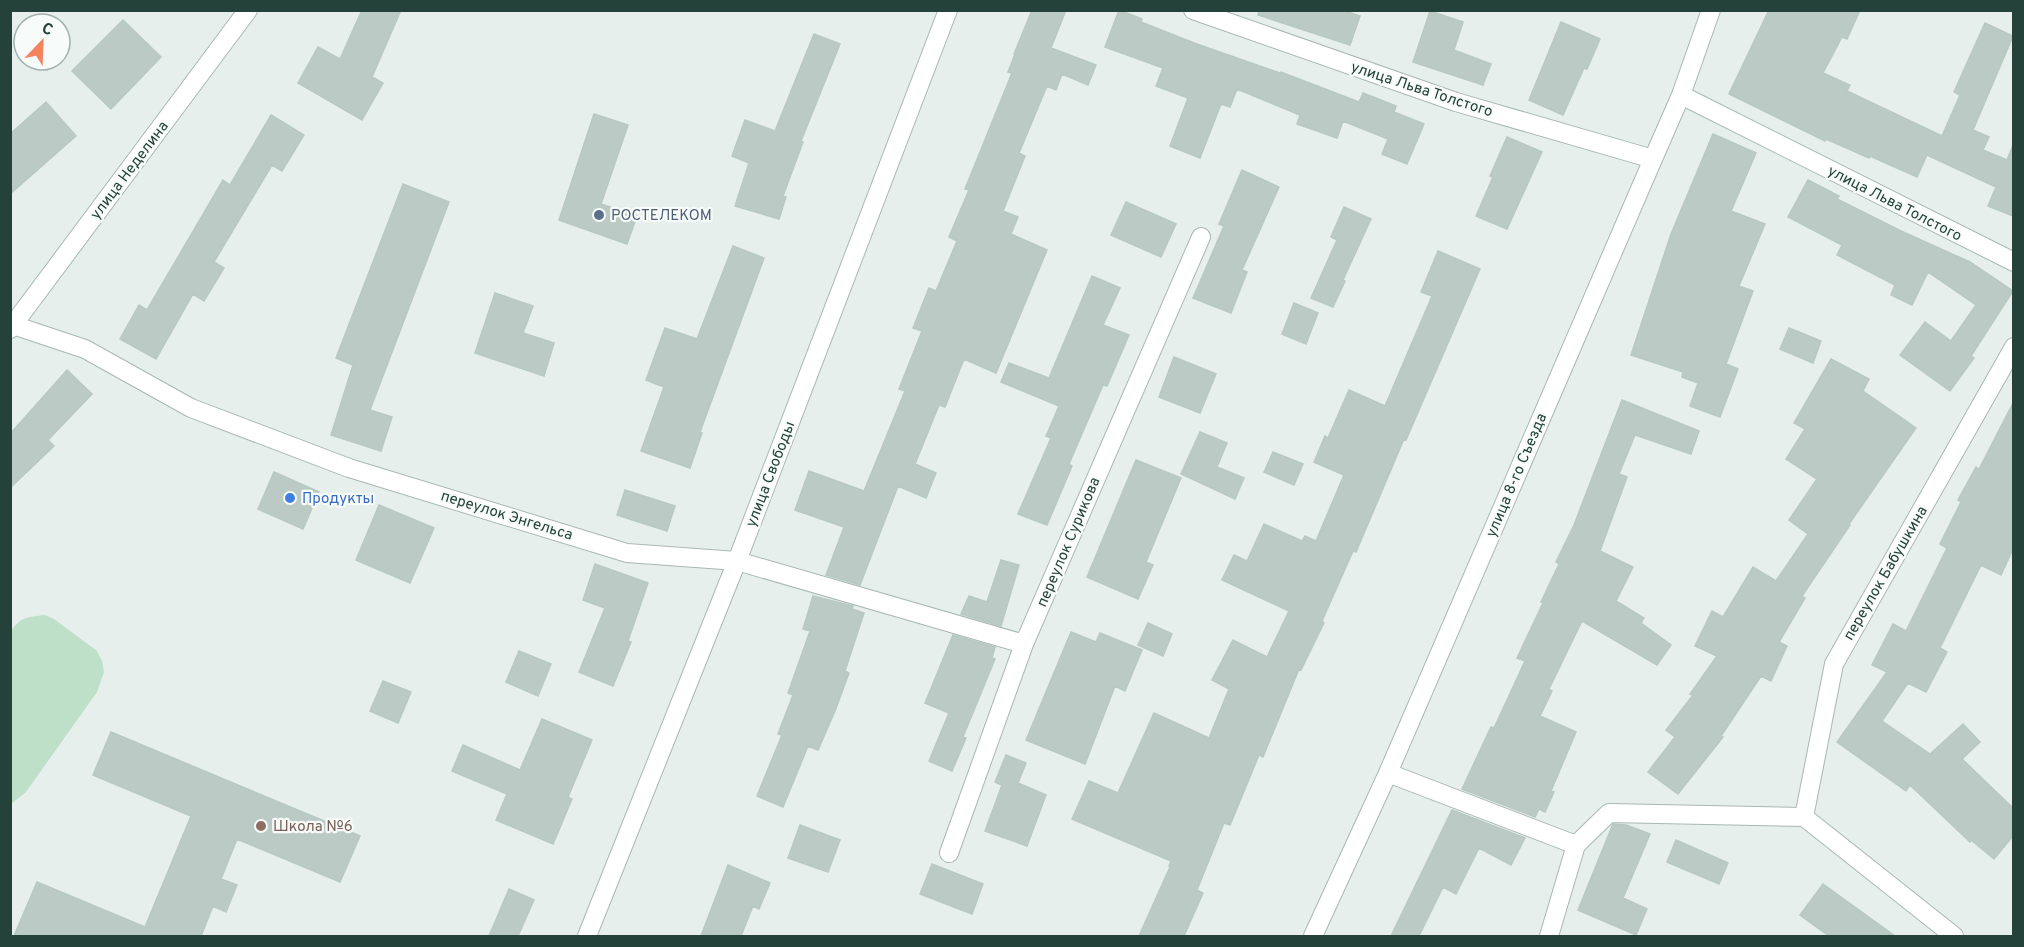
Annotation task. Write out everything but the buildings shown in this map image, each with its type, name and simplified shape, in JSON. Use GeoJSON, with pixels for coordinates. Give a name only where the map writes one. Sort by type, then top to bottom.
{"type":"FeatureCollection","features":[{"type":"Feature","properties":{"kind":"street","name":"улица Неделина"},"geometry":{"type":"LineString","coordinates":[[12,326],[248,10]]}},
{"type":"Feature","properties":{"kind":"street","name":"улица Свободы"},"geometry":{"type":"LineString","coordinates":[[587,936],[737,561],[948,10]]}},
{"type":"Feature","properties":{"kind":"street","name":"улица Льва Толстого"},"geometry":{"type":"LineString","coordinates":[[1193,10],[1456,102],[1653,159]]}},
{"type":"Feature","properties":{"kind":"street","name":"улица 8-го Съезда"},"geometry":{"type":"LineString","coordinates":[[1312,936],[1388,773],[1681,95],[1711,10]]}},
{"type":"Feature","properties":{"kind":"street","name":"улица Льва Толстого"},"geometry":{"type":"LineString","coordinates":[[1681,95],[2013,262]]}},
{"type":"Feature","properties":{"kind":"street","name":"переулок Сурикова"},"geometry":{"type":"LineString","coordinates":[[949,853],[1024,644],[1201,237]]}},
{"type":"Feature","properties":{"kind":"street","name":"переулок Энгельса"},"geometry":{"type":"LineString","coordinates":[[12,326],[85,349],[191,408],[349,468],[627,553],[737,561],[1024,644]]}},
{"type":"Feature","properties":{"kind":"street","name":"переулок Бабушкина"},"geometry":{"type":"LineString","coordinates":[[1804,817],[1834,664],[2013,346]]}},
{"type":"Feature","properties":{"kind":"street"},"geometry":{"type":"LineString","coordinates":[[1388,773],[1576,845]]}},
{"type":"Feature","properties":{"kind":"street"},"geometry":{"type":"LineString","coordinates":[[1549,936],[1576,845],[1609,813],[1804,817],[1954,936]]}},
{"type":"Feature","properties":{"kind":"green space"},"geometry":{"type":"Polygon","coordinates":[[[45,615],[54,619],[97,651],[104,672],[97,692],[26,792],[11,804],[11,631],[25,618],[45,615]]]}},
{"type":"Feature","properties":{"kind":"place","name":"РОСТЕЛЕКОМ"},"geometry":{"type":"Point","coordinates":[599,215]}},
{"type":"Feature","properties":{"kind":"place","name":"Продукты"},"geometry":{"type":"Point","coordinates":[290,498]}},
{"type":"Feature","properties":{"kind":"place","name":"Школа №6"},"geometry":{"type":"Point","coordinates":[261,826]}}]}
